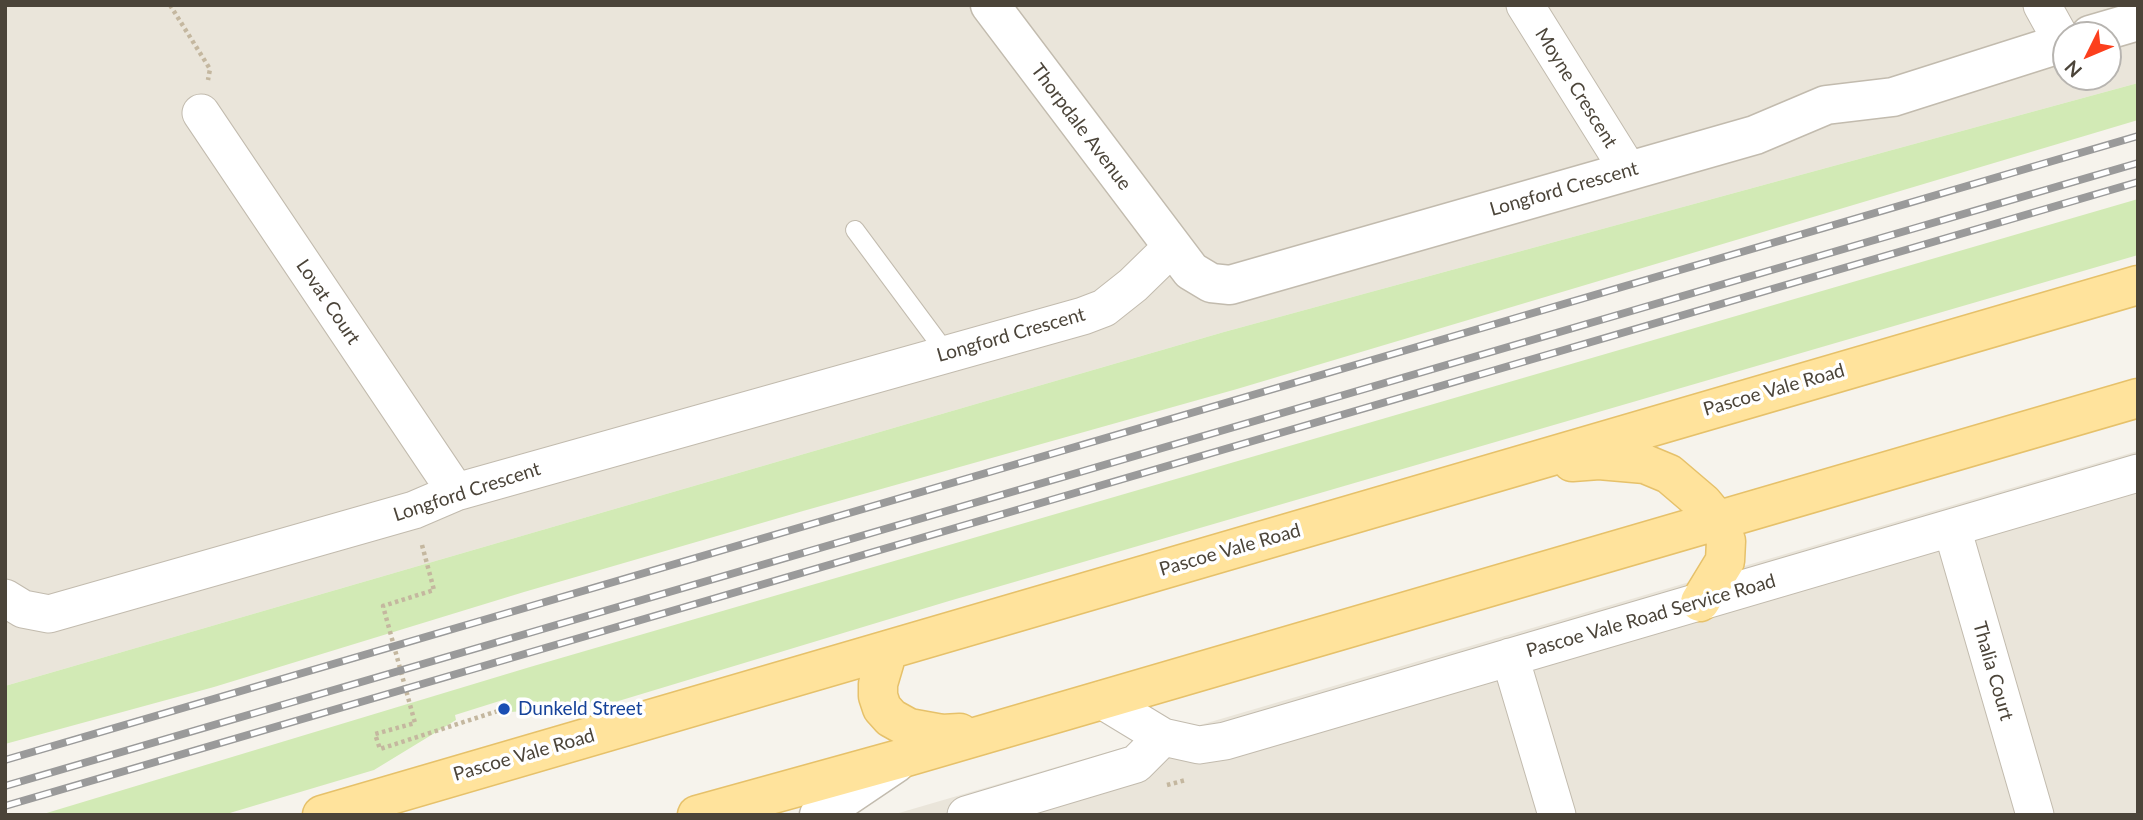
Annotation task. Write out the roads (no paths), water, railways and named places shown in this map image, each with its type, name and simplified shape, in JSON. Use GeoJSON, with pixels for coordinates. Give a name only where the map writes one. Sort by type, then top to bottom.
{"type":"FeatureCollection","features":[{"type":"Feature","properties":{"kind":"main road","name":"Pascoe Vale Road"},"geometry":{"type":"LineString","coordinates":[[322,815],[2138,285]]}},
{"type":"Feature","properties":{"kind":"main road"},"geometry":{"type":"LineString","coordinates":[[697,815],[1001,730],[2138,398]]}},
{"type":"Feature","properties":{"kind":"main road"},"geometry":{"type":"LineString","coordinates":[[1522,464],[1599,460],[1644,464],[1669,474],[1689,489],[1718,521],[1726,541],[1725,561],[1700,602]]}},
{"type":"Feature","properties":{"kind":"main road"},"geometry":{"type":"LineString","coordinates":[[888,650],[878,684],[878,696],[882,708],[891,718],[909,728],[942,734],[1001,730]]}},
{"type":"Feature","properties":{"kind":"street","name":"Thorpdale Avenue"},"geometry":{"type":"LineString","coordinates":[[990,5],[1172,247]]}},
{"type":"Feature","properties":{"kind":"street","name":"Moyne Crescent"},"geometry":{"type":"LineString","coordinates":[[1525,5],[1628,170]]}},
{"type":"Feature","properties":{"kind":"street"},"geometry":{"type":"LineString","coordinates":[[2042,5],[2056,21]]}},
{"type":"Feature","properties":{"kind":"street","name":"Longford Crescent"},"geometry":{"type":"LineString","coordinates":[[5,598],[23,609],[48,614],[414,510],[456,492],[1104,308],[1133,285],[1172,247],[1200,279],[1230,285],[1248,283],[1755,135],[1826,105],[1893,97],[2052,47]]}},
{"type":"Feature","properties":{"kind":"street","name":"Lovat Court"},"geometry":{"type":"LineString","coordinates":[[201,113],[456,492]]}},
{"type":"Feature","properties":{"kind":"street","name":"Pascoe Vale Road Service Road"},"geometry":{"type":"LineString","coordinates":[[1102,700],[1163,737],[1199,745],[1225,741],[2138,473]]}},
{"type":"Feature","properties":{"kind":"street","name":"Thalia Court"},"geometry":{"type":"LineString","coordinates":[[1952,528],[2035,815]]}},
{"type":"Feature","properties":{"kind":"street"},"geometry":{"type":"LineString","coordinates":[[1510,657],[1557,815]]}},
{"type":"Feature","properties":{"kind":"street"},"geometry":{"type":"LineString","coordinates":[[966,815],[1136,764],[1163,737]]}},
{"type":"Feature","properties":{"kind":"street"},"geometry":{"type":"LineString","coordinates":[[820,815],[903,758]]}},
{"type":"Feature","properties":{"kind":"lane"},"geometry":{"type":"LineString","coordinates":[[855,230],[947,354]]}},
{"type":"Feature","properties":{"kind":"railway"},"geometry":{"type":"LineString","coordinates":[[5,760],[2138,136]]}},
{"type":"Feature","properties":{"kind":"railway"},"geometry":{"type":"LineString","coordinates":[[5,786],[2138,163]]}},
{"type":"Feature","properties":{"kind":"railway"},"geometry":{"type":"LineString","coordinates":[[5,806],[2138,182]]}},
{"type":"Feature","properties":{"kind":"place","name":"Dunkeld Street"},"geometry":{"type":"Point","coordinates":[504,709]}}]}
